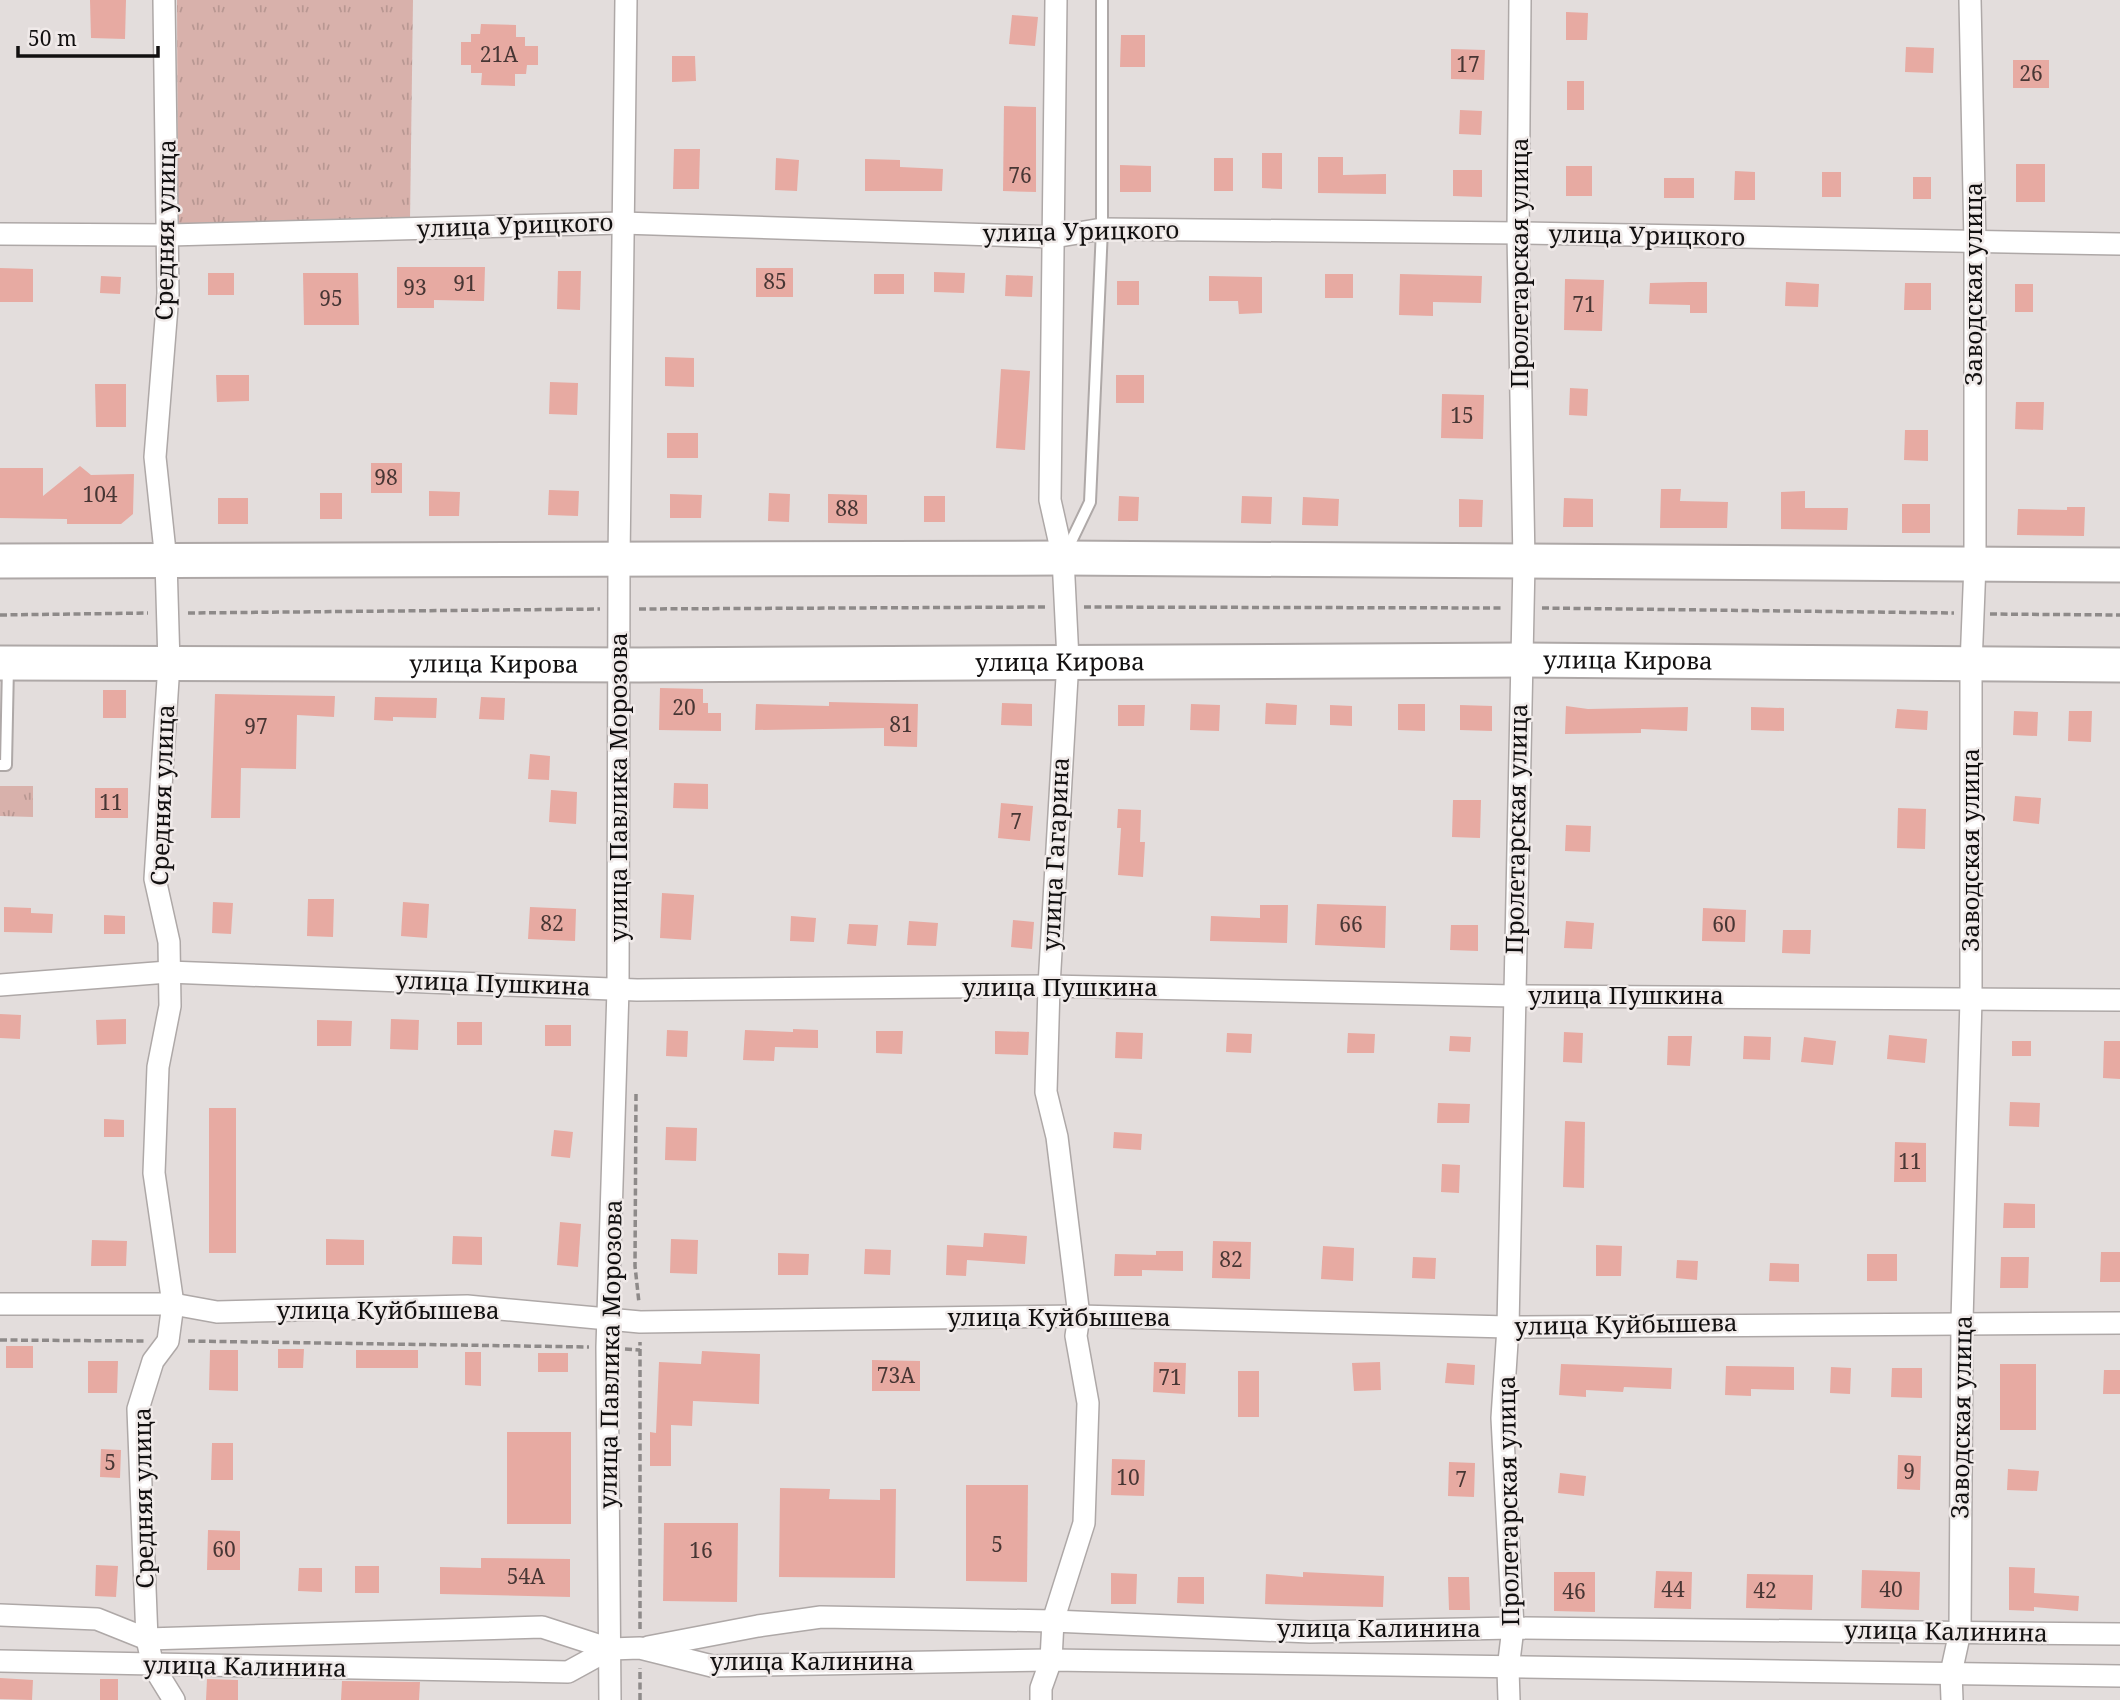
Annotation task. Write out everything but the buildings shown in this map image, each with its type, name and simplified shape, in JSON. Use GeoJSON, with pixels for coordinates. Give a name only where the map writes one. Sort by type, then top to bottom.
{"type":"FeatureCollection","features":[{"type":"Feature","properties":{"kind":"main road"},"geometry":{"type":"LineString","coordinates":[[0,561],[1063,558],[2120,565]]}},
{"type":"Feature","properties":{"kind":"main road","name":"улица Кирова"},"geometry":{"type":"LineString","coordinates":[[4,663],[621,664],[1522,660],[2120,665]]}},
{"type":"Feature","properties":{"kind":"street","name":"Средняя улица"},"geometry":{"type":"LineString","coordinates":[[164,0],[168,294],[155,457],[166,561],[169,664],[155,879],[169,942],[170,1006],[158,1068],[154,1173],[173,1304],[168,1341],[153,1361],[138,1409],[147,1639],[153,1665],[174,1700]]}},
{"type":"Feature","properties":{"kind":"street","name":"улица Павлика Морозова"},"geometry":{"type":"LineString","coordinates":[[610,1700],[607,1347],[610,1320],[618,989],[621,664],[619,559],[626,0]]}},
{"type":"Feature","properties":{"kind":"street","name":"улица Гагарина"},"geometry":{"type":"LineString","coordinates":[[1041,1700],[1041,1688],[1051,1660],[1053,1621],[1084,1523],[1088,1403],[1076,1336],[1079,1316],[1057,1137],[1046,1092],[1049,986],[1068,660],[1063,558],[1050,500],[1056,0]]}},
{"type":"Feature","properties":{"kind":"street","name":"Пролетарская улица"},"geometry":{"type":"LineString","coordinates":[[1508,1700],[1508,1669],[1513,1629],[1502,1418],[1508,1327],[1524,562],[1518,233],[1520,0]]}},
{"type":"Feature","properties":{"kind":"street","name":"Заводская улица"},"geometry":{"type":"LineString","coordinates":[[1952,1700],[1951,1673],[1960,1632],[1962,1321],[1971,999],[1975,243],[1970,0]]}},
{"type":"Feature","properties":{"kind":"street","name":"улица Урицкого"},"geometry":{"type":"LineString","coordinates":[[0,234],[169,235],[622,223],[1054,237],[1102,229],[1518,233],[2120,244]]}},
{"type":"Feature","properties":{"kind":"street","name":"улица Пушкина"},"geometry":{"type":"LineString","coordinates":[[0,985],[169,972],[618,989],[1049,986],[1513,996],[2120,1000]]}},
{"type":"Feature","properties":{"kind":"street","name":"улица Куйбышева"},"geometry":{"type":"LineString","coordinates":[[0,1304],[173,1304],[217,1312],[467,1306],[640,1322],[1079,1316],[1508,1327],[1962,1321],[2120,1323]]}},
{"type":"Feature","properties":{"kind":"street","name":"улица Калинина"},"geometry":{"type":"LineString","coordinates":[[0,1615],[97,1619],[147,1639],[542,1627],[610,1649],[640,1648],[821,1617],[1053,1621],[1310,1632],[1513,1629],[2120,1634]]}},
{"type":"Feature","properties":{"kind":"street","name":"улица Калинина"},"geometry":{"type":"LineString","coordinates":[[640,1648],[712,1665],[1051,1660],[1450,1665],[1508,1669],[2120,1676]]}},
{"type":"Feature","properties":{"kind":"street","name":"улица Калинина"},"geometry":{"type":"LineString","coordinates":[[0,1661],[568,1672],[610,1649]]}},
{"type":"Feature","properties":{"kind":"lane"},"geometry":{"type":"LineString","coordinates":[[1063,558],[1090,502],[1102,229],[1102,0]]}},
{"type":"Feature","properties":{"kind":"lane"},"geometry":{"type":"LineString","coordinates":[[0,765],[6,765],[4,663]]}},
{"type":"Feature","properties":{"kind":"path"},"geometry":{"type":"LineString","coordinates":[[636,1086],[635,1266],[640,1322],[640,1700]]}},
{"type":"Feature","properties":{"kind":"path"},"geometry":{"type":"LineString","coordinates":[[0,1340],[607,1347],[640,1350]]}},
{"type":"Feature","properties":{"kind":"green space"},"geometry":{"type":"Polygon","coordinates":[[[177,0],[413,0],[410,220],[178,224],[177,0]]]}},
{"type":"Feature","properties":{"kind":"green space"},"geometry":{"type":"Polygon","coordinates":[[[0,786],[33,786],[33,817],[0,816],[0,786]]]}}]}
